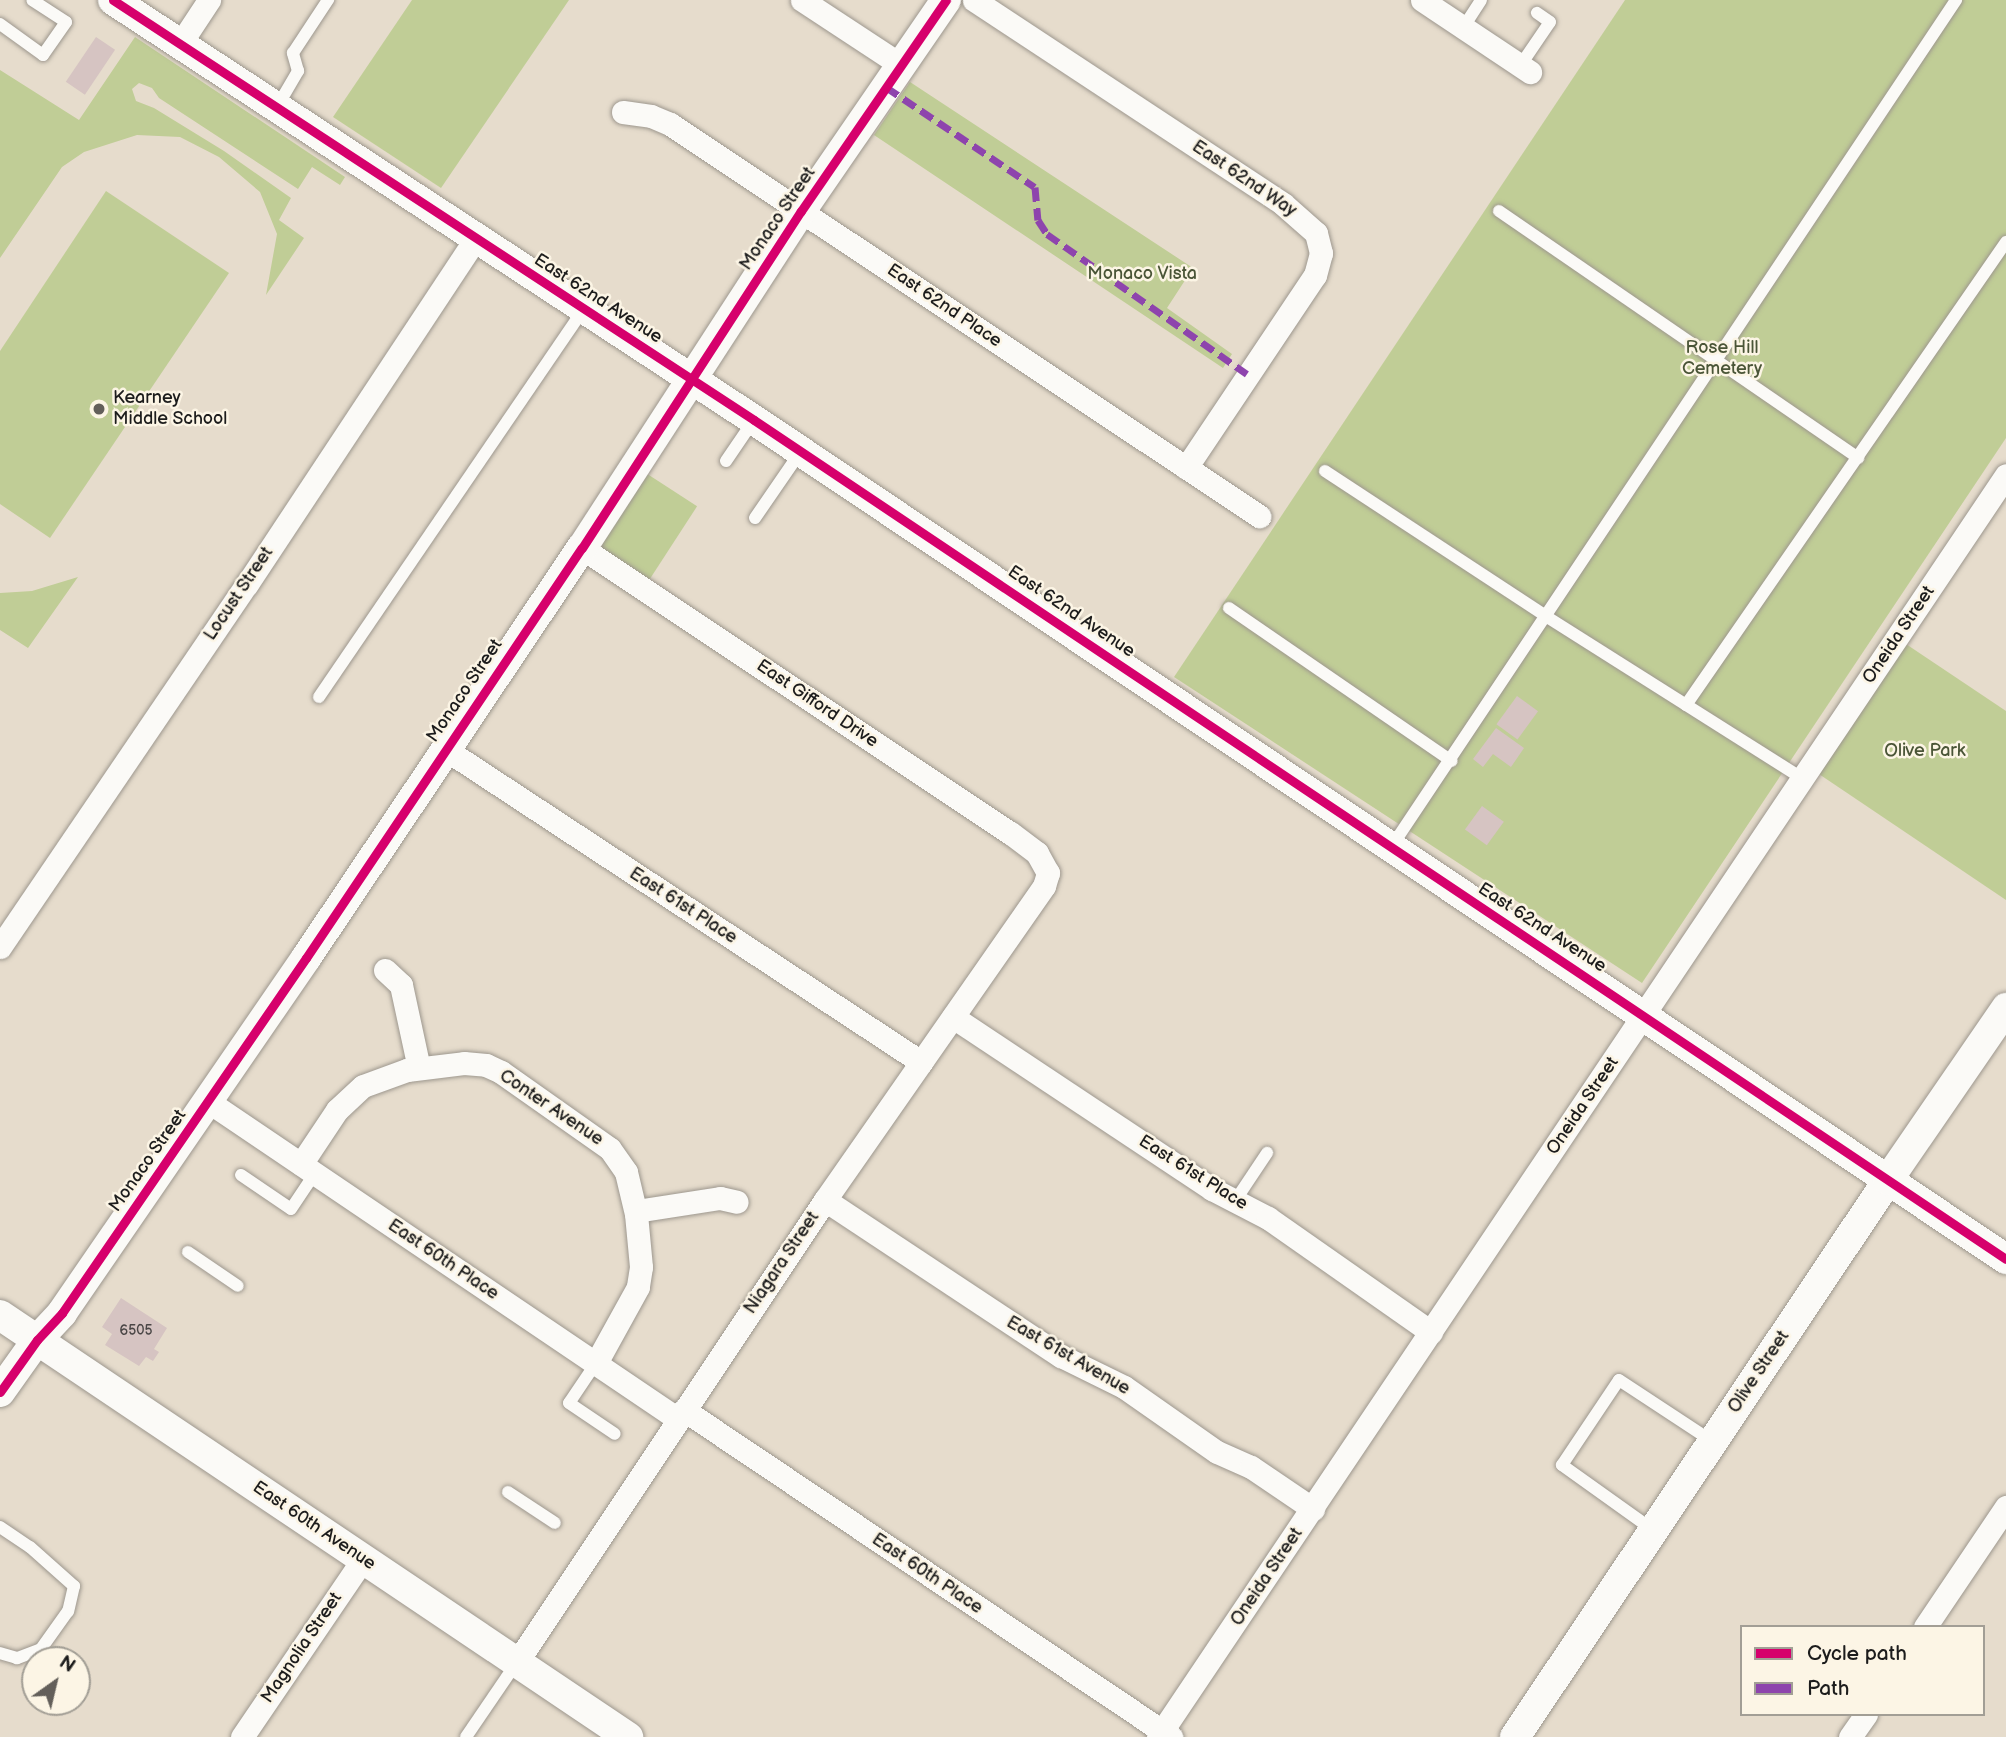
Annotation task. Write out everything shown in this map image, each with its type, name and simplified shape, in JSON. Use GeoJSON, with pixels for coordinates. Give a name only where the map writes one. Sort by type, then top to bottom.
{"type":"FeatureCollection","features":[{"type":"Feature","properties":{"kind":"street","name":"East 62nd Avenue"},"geometry":{"type":"LineString","coordinates":[[113,0],[801,451],[2006,1259]]}},
{"type":"Feature","properties":{"kind":"street"},"geometry":{"type":"LineString","coordinates":[[180,44],[209,0]]}},
{"type":"Feature","properties":{"kind":"street"},"geometry":{"type":"LineString","coordinates":[[802,0],[901,65]]}},
{"type":"Feature","properties":{"kind":"street","name":"Monaco Street"},"geometry":{"type":"LineString","coordinates":[[0,1392],[37,1340],[62,1313],[209,1101],[582,548],[801,211],[946,0]]}},
{"type":"Feature","properties":{"kind":"street","name":"East 62nd Way"},"geometry":{"type":"LineString","coordinates":[[974,0],[1283,204],[1316,233],[1321,253],[1315,275],[1186,468]]}},
{"type":"Feature","properties":{"kind":"street"},"geometry":{"type":"LineString","coordinates":[[1422,0],[1525,69]]}},
{"type":"Feature","properties":{"kind":"street","name":"East 62nd Place"},"geometry":{"type":"LineString","coordinates":[[623,112],[651,116],[670,124],[1259,516]]}},
{"type":"Feature","properties":{"kind":"street","name":"Locust Street"},"geometry":{"type":"LineString","coordinates":[[0,947],[247,584],[475,239]]}},
{"type":"Feature","properties":{"kind":"street","name":"Oneida Street"},"geometry":{"type":"LineString","coordinates":[[1164,1735],[1313,1508],[2006,475]]}},
{"type":"Feature","properties":{"kind":"street","name":"East Gifford Drive"},"geometry":{"type":"LineString","coordinates":[[582,548],[1010,832],[1037,853],[1046,867]]}},
{"type":"Feature","properties":{"kind":"street","name":"East 61st Place"},"geometry":{"type":"LineString","coordinates":[[445,750],[921,1062]]}},
{"type":"Feature","properties":{"kind":"street","name":"Niagara Street"},"geometry":{"type":"LineString","coordinates":[[517,1662],[825,1200],[1044,886],[1046,867]]}},
{"type":"Feature","properties":{"kind":"street"},"geometry":{"type":"LineString","coordinates":[[385,970],[401,985],[419,1068]]}},
{"type":"Feature","properties":{"kind":"street","name":"Olive Street"},"geometry":{"type":"LineString","coordinates":[[1515,1737],[2006,1008]]}},
{"type":"Feature","properties":{"kind":"street","name":"East 61st Place"},"geometry":{"type":"LineString","coordinates":[[953,1017],[1212,1189],[1268,1219],[1431,1332]]}},
{"type":"Feature","properties":{"kind":"street","name":"Conter Avenue"},"geometry":{"type":"LineString","coordinates":[[308,1168],[337,1110],[363,1086],[419,1068],[464,1063],[486,1065],[501,1072],[610,1149],[626,1172],[636,1211],[641,1266],[638,1287],[596,1363]]}},
{"type":"Feature","properties":{"kind":"street","name":"East 60th Place"},"geometry":{"type":"LineString","coordinates":[[209,1101],[596,1363],[681,1415],[1164,1735]]}},
{"type":"Feature","properties":{"kind":"street"},"geometry":{"type":"LineString","coordinates":[[636,1211],[720,1198],[737,1202]]}},
{"type":"Feature","properties":{"kind":"street","name":"East 61st Avenue"},"geometry":{"type":"LineString","coordinates":[[825,1200],[1061,1356],[1124,1387],[1217,1452],[1251,1467],[1313,1508]]}},
{"type":"Feature","properties":{"kind":"street","name":"East 60th Avenue"},"geometry":{"type":"LineString","coordinates":[[0,1315],[628,1737]]}},
{"type":"Feature","properties":{"kind":"street"},"geometry":{"type":"LineString","coordinates":[[1926,1625],[2006,1507]]}},
{"type":"Feature","properties":{"kind":"street","name":"Magnolia Street"},"geometry":{"type":"LineString","coordinates":[[242,1737],[363,1559]]}},
{"type":"Feature","properties":{"kind":"lane"},"geometry":{"type":"LineString","coordinates":[[0,24],[43,55],[66,22],[32,0]]}},
{"type":"Feature","properties":{"kind":"lane"},"geometry":{"type":"LineString","coordinates":[[277,107],[298,71],[293,53],[328,0]]}},
{"type":"Feature","properties":{"kind":"lane"},"geometry":{"type":"LineString","coordinates":[[1463,28],[1481,0]]}},
{"type":"Feature","properties":{"kind":"lane"},"geometry":{"type":"LineString","coordinates":[[1392,847],[1452,761],[1956,0]]}},
{"type":"Feature","properties":{"kind":"lane"},"geometry":{"type":"LineString","coordinates":[[1525,69],[1550,22],[1537,13]]}},
{"type":"Feature","properties":{"kind":"lane"},"geometry":{"type":"LineString","coordinates":[[1499,211],[1858,458]]}},
{"type":"Feature","properties":{"kind":"lane"},"geometry":{"type":"LineString","coordinates":[[1686,705],[2006,242]]}},
{"type":"Feature","properties":{"kind":"lane"},"geometry":{"type":"LineString","coordinates":[[319,697],[584,309]]}},
{"type":"Feature","properties":{"kind":"lane"},"geometry":{"type":"LineString","coordinates":[[726,461],[754,420]]}},
{"type":"Feature","properties":{"kind":"lane"},"geometry":{"type":"LineString","coordinates":[[755,518],[801,451]]}},
{"type":"Feature","properties":{"kind":"lane"},"geometry":{"type":"LineString","coordinates":[[1325,471],[1547,617],[1803,779]]}},
{"type":"Feature","properties":{"kind":"lane"},"geometry":{"type":"LineString","coordinates":[[1228,608],[1452,761]]}},
{"type":"Feature","properties":{"kind":"lane"},"geometry":{"type":"LineString","coordinates":[[1235,1201],[1267,1153]]}},
{"type":"Feature","properties":{"kind":"lane"},"geometry":{"type":"LineString","coordinates":[[241,1175],[291,1209],[308,1168]]}},
{"type":"Feature","properties":{"kind":"lane"},"geometry":{"type":"LineString","coordinates":[[188,1252],[238,1286]]}},
{"type":"Feature","properties":{"kind":"lane"},"geometry":{"type":"LineString","coordinates":[[596,1363],[569,1403],[615,1434]]}},
{"type":"Feature","properties":{"kind":"lane"},"geometry":{"type":"LineString","coordinates":[[1653,1530],[1562,1465],[1619,1380],[1713,1441]]}},
{"type":"Feature","properties":{"kind":"lane"},"geometry":{"type":"LineString","coordinates":[[508,1492],[555,1523]]}},
{"type":"Feature","properties":{"kind":"lane"},"geometry":{"type":"LineString","coordinates":[[0,1527],[30,1547],[74,1586],[68,1611],[41,1649],[17,1658],[0,1653]]}},
{"type":"Feature","properties":{"kind":"lane"},"geometry":{"type":"LineString","coordinates":[[466,1737],[517,1662]]}},
{"type":"Feature","properties":{"kind":"green space"},"geometry":{"type":"Polygon","coordinates":[[[412,0],[569,0],[441,188],[333,117],[412,0]]]}},
{"type":"Feature","properties":{"kind":"green space","name":"Rose Hill Cemetery"},"geometry":{"type":"Polygon","coordinates":[[[1625,0],[2006,0],[2006,438],[1642,983],[1174,677],[1625,0]]]}},
{"type":"Feature","properties":{"kind":"green space"},"geometry":{"type":"Polygon","coordinates":[[[135,37],[345,177],[340,185],[312,167],[298,189],[159,98],[152,88],[139,83],[132,89],[136,101],[154,108],[224,151],[291,198],[279,220],[304,238],[266,295],[277,234],[260,192],[219,157],[180,137],[137,135],[84,152],[62,167],[0,258],[0,70],[79,120],[135,37]]]}},
{"type":"Feature","properties":{"kind":"green space","name":"Monaco Vista"},"geometry":{"type":"Polygon","coordinates":[[[910,82],[1193,268],[1167,308],[1232,354],[1223,368],[874,135],[910,82]]]}},
{"type":"Feature","properties":{"kind":"green space"},"geometry":{"type":"Polygon","coordinates":[[[106,191],[229,273],[50,538],[0,504],[0,351],[106,191]]]}},
{"type":"Feature","properties":{"kind":"green space"},"geometry":{"type":"Polygon","coordinates":[[[635,466],[697,506],[644,588],[582,548],[635,466]]]}},
{"type":"Feature","properties":{"kind":"green space"},"geometry":{"type":"Polygon","coordinates":[[[78,577],[28,648],[0,630],[0,593],[32,591],[78,577]]]}},
{"type":"Feature","properties":{"kind":"green space","name":"Olive Park"},"geometry":{"type":"Polygon","coordinates":[[[1897,638],[2006,711],[2006,900],[1810,768],[1897,638]]]}},
{"type":"Feature","properties":{"kind":"building"},"geometry":{"type":"Polygon","coordinates":[[[96,37],[115,50],[85,95],[66,82],[96,37]]]}},
{"type":"Feature","properties":{"kind":"building"},"geometry":{"type":"Polygon","coordinates":[[[1517,696],[1538,711],[1517,740],[1496,724],[1517,696]]]}},
{"type":"Feature","properties":{"kind":"building"},"geometry":{"type":"Polygon","coordinates":[[[1496,728],[1524,748],[1511,767],[1493,754],[1483,767],[1473,759],[1496,728]]]}},
{"type":"Feature","properties":{"kind":"building"},"geometry":{"type":"Polygon","coordinates":[[[1482,806],[1504,822],[1487,845],[1465,829],[1482,806]]]}},
{"type":"Feature","properties":{"kind":"building"},"geometry":{"type":"Polygon","coordinates":[[[121,1298],[167,1328],[154,1349],[159,1352],[153,1361],[146,1357],[139,1366],[105,1345],[112,1334],[102,1327],[121,1298]]]}},
{"type":"Feature","properties":{"kind":"marked path"},"geometry":{"type":"LineString","coordinates":[[886,87],[1035,187],[1038,220],[1047,234],[1247,374]]}},
{"type":"Feature","properties":{"kind":"cycle path"},"geometry":{"type":"LineString","coordinates":[[113,0],[754,420],[2006,1259]]}},
{"type":"Feature","properties":{"kind":"cycle path"},"geometry":{"type":"LineString","coordinates":[[0,1392],[37,1340],[62,1313],[306,958],[582,548],[801,211],[946,0]]}},
{"type":"Feature","properties":{"kind":"place","name":"Kearney Middle School"},"geometry":{"type":"Point","coordinates":[99,409]}}]}
